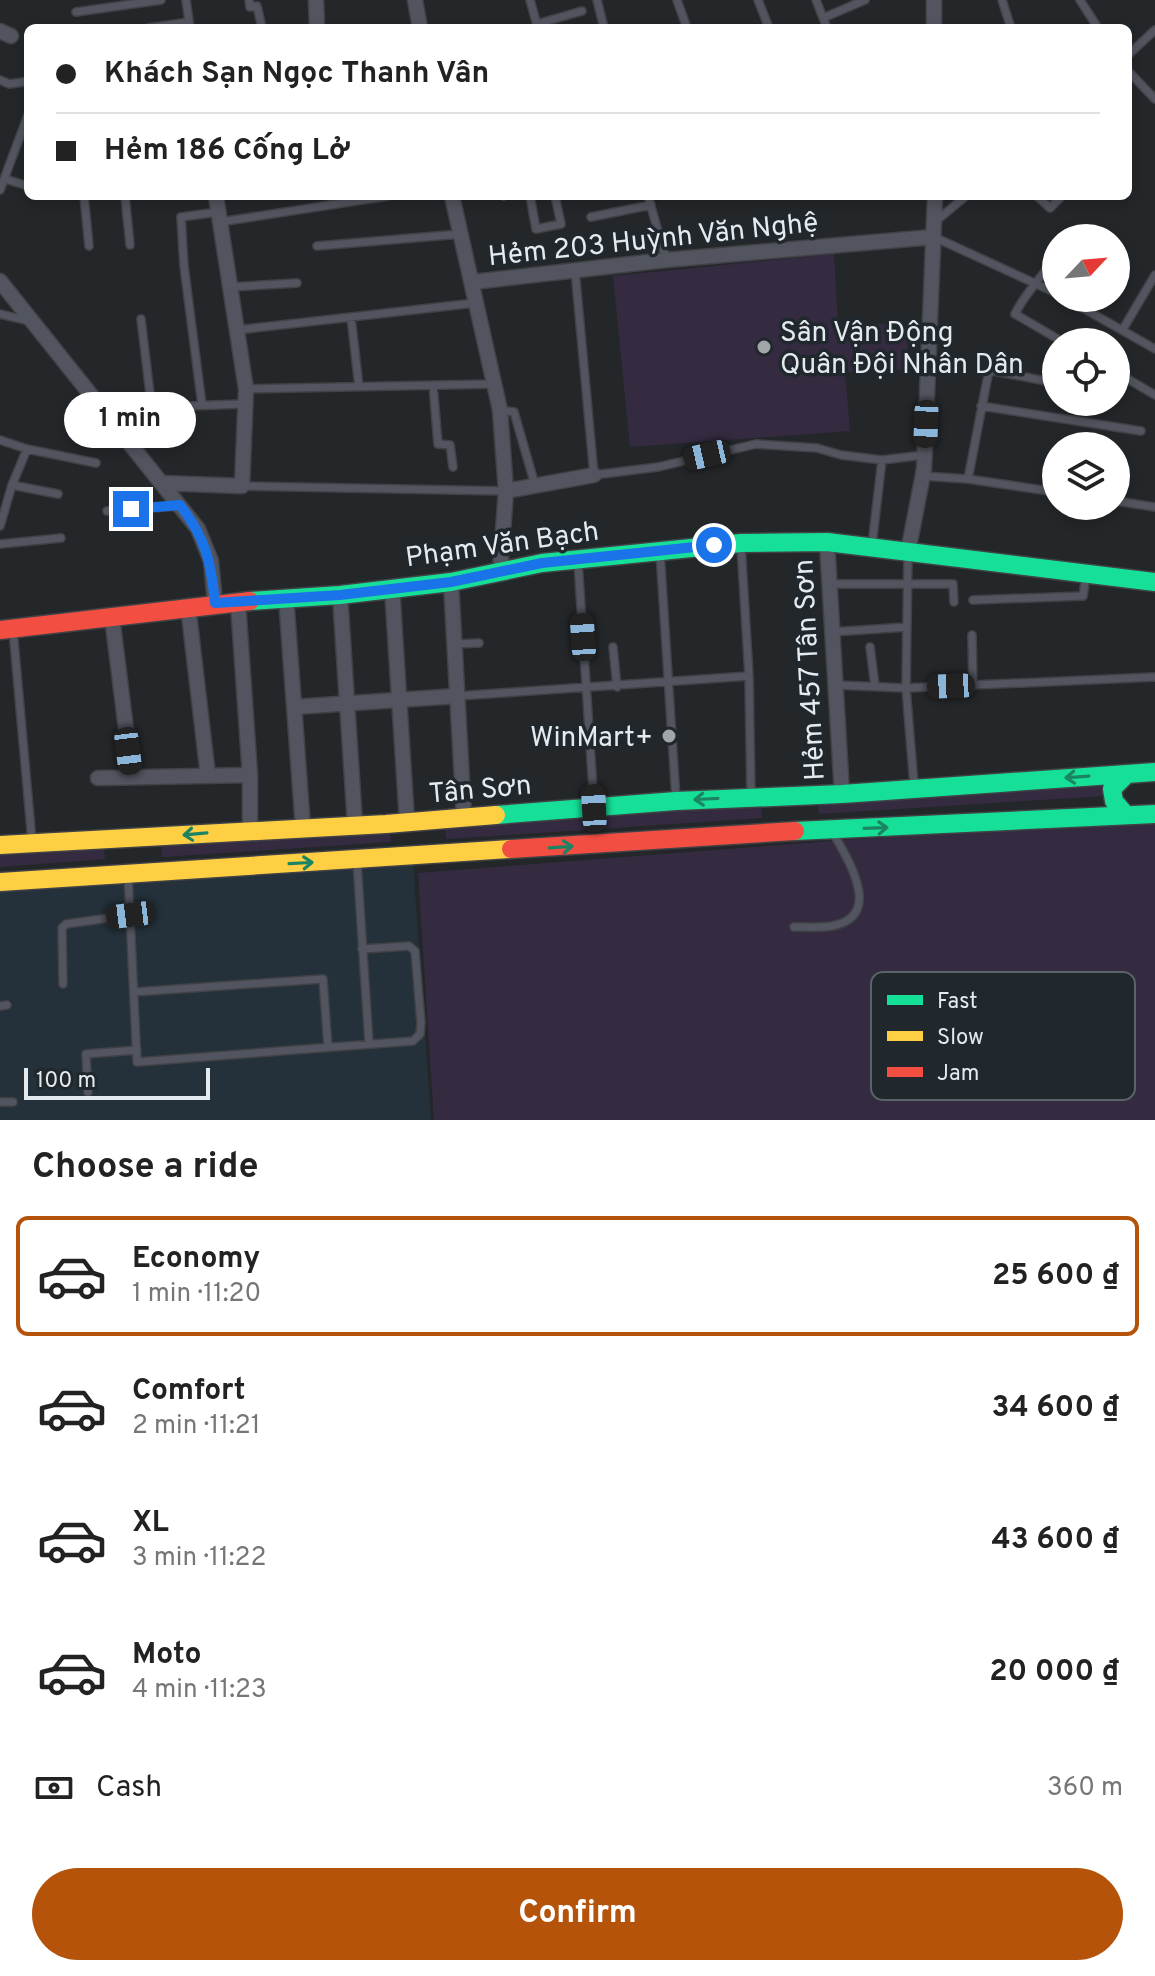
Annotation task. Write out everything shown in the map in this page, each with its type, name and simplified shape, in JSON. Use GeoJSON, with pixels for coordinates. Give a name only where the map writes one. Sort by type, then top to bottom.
{"type":"FeatureCollection","features":[{"type":"Feature","properties":{"kind":"street"},"geometry":{"type":"LineString","coordinates":[[316,0],[317,24]]}},
{"type":"Feature","properties":{"kind":"street"},"geometry":{"type":"LineString","coordinates":[[415,0],[419,24]]}},
{"type":"Feature","properties":{"kind":"street"},"geometry":{"type":"LineString","coordinates":[[934,0],[934,24]]}},
{"type":"Feature","properties":{"kind":"street"},"geometry":{"type":"LineString","coordinates":[[162,483],[242,486],[245,397],[217,200]]}},
{"type":"Feature","properties":{"kind":"street"},"geometry":{"type":"LineString","coordinates":[[453,200],[500,410],[506,491],[500,571]]}},
{"type":"Feature","properties":{"kind":"street"},"geometry":{"type":"LineString","coordinates":[[908,552],[925,455],[935,200]]}},
{"type":"Feature","properties":{"kind":"street","name":"Hẻm 203 Huỳnh Văn Nghệ"},"geometry":{"type":"LineString","coordinates":[[473,282],[666,260],[933,237]]}},
{"type":"Feature","properties":{"kind":"street"},"geometry":{"type":"LineString","coordinates":[[0,281],[198,529],[211,561],[215,603]]}},
{"type":"Feature","properties":{"kind":"street"},"geometry":{"type":"LineString","coordinates":[[506,491],[594,475]]}},
{"type":"Feature","properties":{"kind":"street","name":"Phạm Văn Bạch"},"geometry":{"type":"LineString","coordinates":[[7,629],[215,603],[340,595],[451,582],[500,571],[578,560],[741,543],[827,542],[1155,582]]}},
{"type":"Feature","properties":{"kind":"street","name":"Hẻm 457 Tân Sơn"},"geometry":{"type":"LineString","coordinates":[[827,542],[842,794]]}},
{"type":"Feature","properties":{"kind":"street"},"geometry":{"type":"LineString","coordinates":[[451,582],[464,817]]}},
{"type":"Feature","properties":{"kind":"street"},"geometry":{"type":"LineString","coordinates":[[392,587],[407,822]]}},
{"type":"Feature","properties":{"kind":"street"},"geometry":{"type":"LineString","coordinates":[[340,595],[355,824]]}},
{"type":"Feature","properties":{"kind":"street"},"geometry":{"type":"LineString","coordinates":[[286,597],[303,828]]}},
{"type":"Feature","properties":{"kind":"street"},"geometry":{"type":"LineString","coordinates":[[238,603],[250,775],[250,830]]}},
{"type":"Feature","properties":{"kind":"street"},"geometry":{"type":"LineString","coordinates":[[188,606],[208,776]]}},
{"type":"Feature","properties":{"kind":"street"},"geometry":{"type":"LineString","coordinates":[[112,617],[132,777]]}},
{"type":"Feature","properties":{"kind":"street"},"geometry":{"type":"LineString","coordinates":[[294,707],[457,696]]}},
{"type":"Feature","properties":{"kind":"street","name":"Tân Sơn"},"geometry":{"type":"LineString","coordinates":[[0,845],[386,824],[676,801],[842,794],[1155,772]]}},
{"type":"Feature","properties":{"kind":"street"},"geometry":{"type":"LineString","coordinates":[[1126,815],[1114,801],[1112,789],[1127,774]]}},
{"type":"Feature","properties":{"kind":"street"},"geometry":{"type":"LineString","coordinates":[[98,778],[250,775]]}},
{"type":"Feature","properties":{"kind":"street"},"geometry":{"type":"LineString","coordinates":[[806,796],[796,810],[799,820],[810,830]]}},
{"type":"Feature","properties":{"kind":"street"},"geometry":{"type":"LineString","coordinates":[[755,797],[773,806],[776,815],[772,826],[763,833]]}},
{"type":"Feature","properties":{"kind":"street"},"geometry":{"type":"LineString","coordinates":[[0,882],[810,830],[1155,814]]}},
{"type":"Feature","properties":{"kind":"street"},"geometry":{"type":"LineString","coordinates":[[434,820],[422,840],[427,849],[436,855]]}},
{"type":"Feature","properties":{"kind":"street"},"geometry":{"type":"LineString","coordinates":[[386,824],[396,831],[400,839],[399,848],[388,858]]}},
{"type":"Feature","properties":{"kind":"street"},"geometry":{"type":"LineString","coordinates":[[154,871],[146,866],[142,851],[156,837]]}},
{"type":"Feature","properties":{"kind":"street"},"geometry":{"type":"LineString","coordinates":[[97,874],[111,870],[118,858],[105,839]]}},
{"type":"Feature","properties":{"kind":"lane"},"geometry":{"type":"LineString","coordinates":[[76,12],[161,0]]}},
{"type":"Feature","properties":{"kind":"lane"},"geometry":{"type":"LineString","coordinates":[[186,0],[190,24]]}},
{"type":"Feature","properties":{"kind":"lane"},"geometry":{"type":"LineString","coordinates":[[249,0],[250,7],[257,6],[261,24]]}},
{"type":"Feature","properties":{"kind":"lane"},"geometry":{"type":"LineString","coordinates":[[530,0],[537,24]]}},
{"type":"Feature","properties":{"kind":"lane"},"geometry":{"type":"LineString","coordinates":[[597,0],[603,24]]}},
{"type":"Feature","properties":{"kind":"lane"},"geometry":{"type":"LineString","coordinates":[[677,0],[686,24]]}},
{"type":"Feature","properties":{"kind":"lane"},"geometry":{"type":"LineString","coordinates":[[758,0],[765,24]]}},
{"type":"Feature","properties":{"kind":"lane"},"geometry":{"type":"LineString","coordinates":[[816,0],[825,24]]}},
{"type":"Feature","properties":{"kind":"lane"},"geometry":{"type":"LineString","coordinates":[[823,18],[865,0]]}},
{"type":"Feature","properties":{"kind":"lane"},"geometry":{"type":"LineString","coordinates":[[1002,0],[1010,24]]}},
{"type":"Feature","properties":{"kind":"lane"},"geometry":{"type":"LineString","coordinates":[[1080,0],[1095,24]]}},
{"type":"Feature","properties":{"kind":"lane"},"geometry":{"type":"LineString","coordinates":[[544,24],[582,11]]}},
{"type":"Feature","properties":{"kind":"lane"},"geometry":{"type":"LineString","coordinates":[[1132,51],[1155,30]]}},
{"type":"Feature","properties":{"kind":"lane"},"geometry":{"type":"LineString","coordinates":[[1132,75],[1155,99]]}},
{"type":"Feature","properties":{"kind":"lane"},"geometry":{"type":"LineString","coordinates":[[0,80],[9,84],[24,82]]}},
{"type":"Feature","properties":{"kind":"lane"},"geometry":{"type":"LineString","coordinates":[[0,190],[24,126]]}},
{"type":"Feature","properties":{"kind":"lane"},"geometry":{"type":"LineString","coordinates":[[5,179],[24,185]]}},
{"type":"Feature","properties":{"kind":"lane"},"geometry":{"type":"LineString","coordinates":[[84,200],[89,246]]}},
{"type":"Feature","properties":{"kind":"lane"},"geometry":{"type":"LineString","coordinates":[[125,200],[130,245]]}},
{"type":"Feature","properties":{"kind":"lane"},"geometry":{"type":"LineString","coordinates":[[202,405],[184,266],[181,217],[219,217],[356,200]]}},
{"type":"Feature","properties":{"kind":"lane"},"geometry":{"type":"LineString","coordinates":[[531,200],[536,229],[561,224],[556,200]]}},
{"type":"Feature","properties":{"kind":"lane"},"geometry":{"type":"LineString","coordinates":[[591,217],[650,200],[666,260]]}},
{"type":"Feature","properties":{"kind":"lane"},"geometry":{"type":"LineString","coordinates":[[936,221],[961,200]]}},
{"type":"Feature","properties":{"kind":"lane"},"geometry":{"type":"LineString","coordinates":[[1041,200],[1050,208],[1058,200]]}},
{"type":"Feature","properties":{"kind":"lane"},"geometry":{"type":"LineString","coordinates":[[317,246],[461,234]]}},
{"type":"Feature","properties":{"kind":"lane"},"geometry":{"type":"LineString","coordinates":[[933,237],[1042,286]]}},
{"type":"Feature","properties":{"kind":"lane"},"geometry":{"type":"LineString","coordinates":[[575,270],[594,475],[658,467],[756,444],[817,448],[841,455],[882,460],[925,455]]}},
{"type":"Feature","properties":{"kind":"lane"},"geometry":{"type":"LineString","coordinates":[[1124,328],[1155,275]]}},
{"type":"Feature","properties":{"kind":"lane"},"geometry":{"type":"LineString","coordinates":[[1042,278],[1023,298],[1015,314],[1042,330]]}},
{"type":"Feature","properties":{"kind":"lane"},"geometry":{"type":"LineString","coordinates":[[230,287],[297,283]]}},
{"type":"Feature","properties":{"kind":"lane"},"geometry":{"type":"LineString","coordinates":[[1145,292],[1155,298]]}},
{"type":"Feature","properties":{"kind":"lane"},"geometry":{"type":"LineString","coordinates":[[237,330],[477,303]]}},
{"type":"Feature","properties":{"kind":"lane"},"geometry":{"type":"LineString","coordinates":[[1091,312],[1121,328]]}},
{"type":"Feature","properties":{"kind":"lane"},"geometry":{"type":"LineString","coordinates":[[0,314],[34,322]]}},
{"type":"Feature","properties":{"kind":"lane"},"geometry":{"type":"LineString","coordinates":[[351,317],[359,387]]}},
{"type":"Feature","properties":{"kind":"lane"},"geometry":{"type":"LineString","coordinates":[[106,412],[151,402],[141,319]]}},
{"type":"Feature","properties":{"kind":"lane"},"geometry":{"type":"LineString","coordinates":[[1130,333],[1155,349]]}},
{"type":"Feature","properties":{"kind":"lane"},"geometry":{"type":"LineString","coordinates":[[968,479],[989,370],[1042,380]]}},
{"type":"Feature","properties":{"kind":"lane"},"geometry":{"type":"LineString","coordinates":[[1130,380],[1155,395]]}},
{"type":"Feature","properties":{"kind":"lane"},"geometry":{"type":"LineString","coordinates":[[185,406],[245,397],[359,387],[495,384]]}},
{"type":"Feature","properties":{"kind":"lane"},"geometry":{"type":"LineString","coordinates":[[433,385],[438,444],[450,445],[453,467]]}},
{"type":"Feature","properties":{"kind":"lane"},"geometry":{"type":"LineString","coordinates":[[981,406],[1141,431]]}},
{"type":"Feature","properties":{"kind":"lane"},"geometry":{"type":"LineString","coordinates":[[500,410],[514,412],[535,486]]}},
{"type":"Feature","properties":{"kind":"lane"},"geometry":{"type":"LineString","coordinates":[[0,440],[27,449],[96,463]]}},
{"type":"Feature","properties":{"kind":"lane"},"geometry":{"type":"LineString","coordinates":[[0,526],[27,449]]}},
{"type":"Feature","properties":{"kind":"lane"},"geometry":{"type":"LineString","coordinates":[[872,547],[882,460]]}},
{"type":"Feature","properties":{"kind":"lane"},"geometry":{"type":"LineString","coordinates":[[923,476],[1042,490]]}},
{"type":"Feature","properties":{"kind":"lane"},"geometry":{"type":"LineString","coordinates":[[12,485],[58,494]]}},
{"type":"Feature","properties":{"kind":"lane"},"geometry":{"type":"LineString","coordinates":[[242,486],[506,491]]}},
{"type":"Feature","properties":{"kind":"lane"},"geometry":{"type":"LineString","coordinates":[[1130,503],[1154,507],[1155,495]]}},
{"type":"Feature","properties":{"kind":"lane"},"geometry":{"type":"LineString","coordinates":[[107,511],[180,505]]}},
{"type":"Feature","properties":{"kind":"lane"},"geometry":{"type":"LineString","coordinates":[[0,544],[61,538]]}},
{"type":"Feature","properties":{"kind":"lane"},"geometry":{"type":"LineString","coordinates":[[741,543],[755,797]]}},
{"type":"Feature","properties":{"kind":"lane"},"geometry":{"type":"LineString","coordinates":[[660,550],[676,801]]}},
{"type":"Feature","properties":{"kind":"lane"},"geometry":{"type":"LineString","coordinates":[[908,552],[906,688],[914,788]]}},
{"type":"Feature","properties":{"kind":"lane"},"geometry":{"type":"LineString","coordinates":[[578,560],[594,808]]}},
{"type":"Feature","properties":{"kind":"lane"},"geometry":{"type":"LineString","coordinates":[[973,600],[1083,596],[1087,574]]}},
{"type":"Feature","properties":{"kind":"lane"},"geometry":{"type":"LineString","coordinates":[[830,584],[953,584],[954,602]]}},
{"type":"Feature","properties":{"kind":"lane"},"geometry":{"type":"LineString","coordinates":[[832,632],[907,627]]}},
{"type":"Feature","properties":{"kind":"lane"},"geometry":{"type":"LineString","coordinates":[[7,629],[32,843]]}},
{"type":"Feature","properties":{"kind":"lane"},"geometry":{"type":"LineString","coordinates":[[972,635],[973,686]]}},
{"type":"Feature","properties":{"kind":"lane"},"geometry":{"type":"LineString","coordinates":[[454,644],[479,643]]}},
{"type":"Feature","properties":{"kind":"lane"},"geometry":{"type":"LineString","coordinates":[[613,647],[617,687]]}},
{"type":"Feature","properties":{"kind":"lane"},"geometry":{"type":"LineString","coordinates":[[870,647],[875,686]]}},
{"type":"Feature","properties":{"kind":"lane"},"geometry":{"type":"LineString","coordinates":[[457,696],[749,676]]}},
{"type":"Feature","properties":{"kind":"lane"},"geometry":{"type":"LineString","coordinates":[[834,685],[906,688],[1155,677]]}},
{"type":"Feature","properties":{"kind":"lane"},"geometry":{"type":"LineString","coordinates":[[794,927],[836,925],[849,919],[857,909],[861,897],[850,864],[831,829]]}},
{"type":"Feature","properties":{"kind":"lane"},"geometry":{"type":"LineString","coordinates":[[357,860],[369,1043]]}},
{"type":"Feature","properties":{"kind":"lane"},"geometry":{"type":"LineString","coordinates":[[127,873],[137,1062],[413,1041],[420,1034],[421,1023],[413,949],[409,946],[362,949]]}},
{"type":"Feature","properties":{"kind":"lane"},"geometry":{"type":"LineString","coordinates":[[63,984],[62,928],[66,924],[130,915]]}},
{"type":"Feature","properties":{"kind":"lane"},"geometry":{"type":"LineString","coordinates":[[134,992],[323,979],[328,1047]]}},
{"type":"Feature","properties":{"kind":"lane"},"geometry":{"type":"LineString","coordinates":[[88,1092],[86,1054],[137,1050]]}},
{"type":"Feature","properties":{"kind":"lane"},"geometry":{"type":"LineString","coordinates":[[0,1102],[13,1102]]}},
{"type":"Feature","properties":{"kind":"shaded area","name":"Sân Vận Động Quân Đội Nhân Dân"},"geometry":{"type":"Polygon","coordinates":[[[834,254],[838,324],[907,324],[908,369],[845,372],[850,431],[630,447],[613,276],[834,254]]]}},
{"type":"Feature","properties":{"kind":"shaded area"},"geometry":{"type":"Polygon","coordinates":[[[1102,774],[1104,796],[819,814],[817,791],[1102,774]]]}},
{"type":"Feature","properties":{"kind":"shaded area"},"geometry":{"type":"Polygon","coordinates":[[[760,795],[762,818],[446,839],[445,819],[760,795]]]}},
{"type":"Feature","properties":{"kind":"shaded area"},"geometry":{"type":"Polygon","coordinates":[[[1155,816],[1155,1120],[434,1120],[418,873],[1155,816]]]}},
{"type":"Feature","properties":{"kind":"shaded area"},"geometry":{"type":"Polygon","coordinates":[[[388,822],[391,842],[162,857],[161,836],[388,822]]]}},
{"type":"Feature","properties":{"kind":"shaded area"},"geometry":{"type":"Polygon","coordinates":[[[102,838],[105,859],[0,867],[0,845],[102,838]]]}},
{"type":"Feature","properties":{"kind":"shaded area"},"geometry":{"type":"Polygon","coordinates":[[[413,863],[431,1120],[0,1120],[0,891],[413,863]]]}},
{"type":"Feature","properties":{"kind":"traffic: fast"},"geometry":{"type":"LineString","coordinates":[[250,601],[340,595],[451,582],[542,563],[741,543],[827,542],[1155,582]]}},
{"type":"Feature","properties":{"kind":"traffic: fast"},"geometry":{"type":"LineString","coordinates":[[496,815],[1155,772]]}},
{"type":"Feature","properties":{"kind":"traffic: fast"},"geometry":{"type":"LineString","coordinates":[[1126,815],[1114,801],[1112,789],[1127,774]]}},
{"type":"Feature","properties":{"kind":"traffic: fast"},"geometry":{"type":"LineString","coordinates":[[795,831],[1155,814]]}},
{"type":"Feature","properties":{"kind":"traffic: slow"},"geometry":{"type":"LineString","coordinates":[[0,845],[496,815]]}},
{"type":"Feature","properties":{"kind":"traffic: slow"},"geometry":{"type":"LineString","coordinates":[[0,882],[511,849]]}},
{"type":"Feature","properties":{"kind":"traffic: jam"},"geometry":{"type":"LineString","coordinates":[[0,630],[250,601]]}},
{"type":"Feature","properties":{"kind":"traffic: jam"},"geometry":{"type":"LineString","coordinates":[[511,849],[795,831]]}},
{"type":"Feature","properties":{"kind":"place","name":"Sân Vận Động Quân Đội Nhân Dân"},"geometry":{"type":"Point","coordinates":[764,347]}},
{"type":"Feature","properties":{"kind":"place","name":"WinMart+"},"geometry":{"type":"Point","coordinates":[669,736]}},
{"type":"Feature","properties":{"kind":"route"},"geometry":{"type":"LineString","coordinates":[[131,509],[180,505],[198,529],[211,561],[215,603],[340,595],[451,582],[542,563],[714,545]]}}]}
